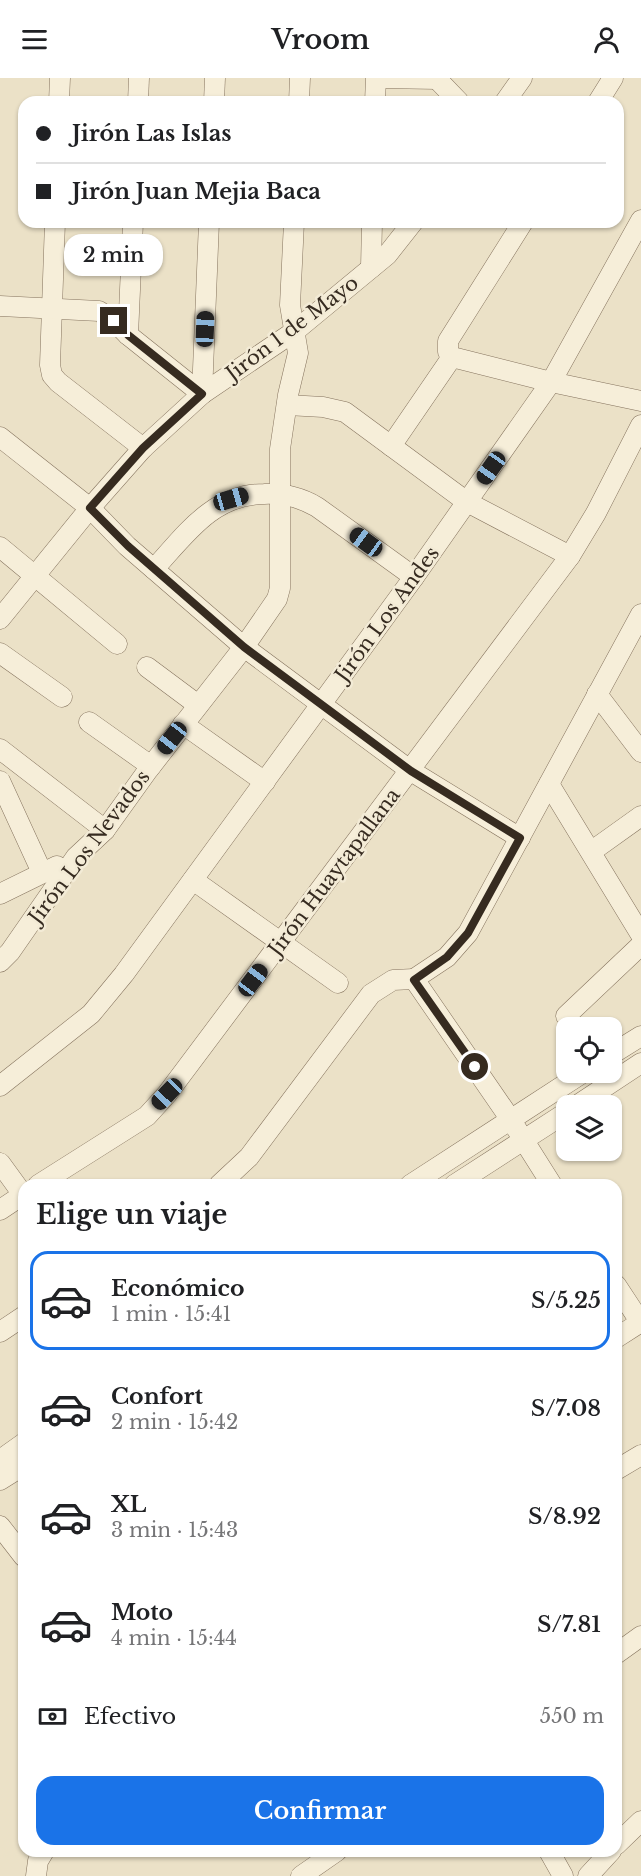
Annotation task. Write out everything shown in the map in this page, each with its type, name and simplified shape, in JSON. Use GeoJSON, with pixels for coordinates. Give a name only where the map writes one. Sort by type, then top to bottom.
{"type":"FeatureCollection","features":[{"type":"Feature","properties":{"kind":"street"},"geometry":{"type":"LineString","coordinates":[[60,78],[60,96]]}},
{"type":"Feature","properties":{"kind":"street"},"geometry":{"type":"LineString","coordinates":[[138,96],[139,78]]}},
{"type":"Feature","properties":{"kind":"street"},"geometry":{"type":"LineString","coordinates":[[214,96],[215,78]]}},
{"type":"Feature","properties":{"kind":"street"},"geometry":{"type":"LineString","coordinates":[[299,96],[300,78]]}},
{"type":"Feature","properties":{"kind":"street"},"geometry":{"type":"LineString","coordinates":[[376,96],[378,78],[437,79],[453,96]]}},
{"type":"Feature","properties":{"kind":"street"},"geometry":{"type":"LineString","coordinates":[[509,96],[522,78]]}},
{"type":"Feature","properties":{"kind":"street"},"geometry":{"type":"LineString","coordinates":[[602,96],[613,78]]}},
{"type":"Feature","properties":{"kind":"street","name":"Jirón Los Andes"},"geometry":{"type":"LineString","coordinates":[[0,1086],[91,1014],[124,974],[322,705],[550,382],[641,220]]}},
{"type":"Feature","properties":{"kind":"street"},"geometry":{"type":"LineString","coordinates":[[55,228],[50,365],[52,375],[143,448]]}},
{"type":"Feature","properties":{"kind":"street"},"geometry":{"type":"LineString","coordinates":[[128,335],[133,228]]}},
{"type":"Feature","properties":{"kind":"street"},"geometry":{"type":"LineString","coordinates":[[202,394],[209,228]]}},
{"type":"Feature","properties":{"kind":"street","name":"Jirón Los Nevados"},"geometry":{"type":"LineString","coordinates":[[0,962],[10,952],[76,857],[105,830],[151,766],[244,647],[277,599],[280,588],[280,449],[298,353],[290,305],[294,228]]}},
{"type":"Feature","properties":{"kind":"street"},"geometry":{"type":"LineString","coordinates":[[371,268],[372,228]]}},
{"type":"Feature","properties":{"kind":"street","name":"Jirón 1 de Mayo"},"geometry":{"type":"LineString","coordinates":[[0,619],[90,508],[143,448],[202,394],[295,331],[387,255],[408,228]]}},
{"type":"Feature","properties":{"kind":"street"},"geometry":{"type":"LineString","coordinates":[[391,446],[450,354],[448,341],[519,228]]}},
{"type":"Feature","properties":{"kind":"street"},"geometry":{"type":"LineString","coordinates":[[0,306],[99,311],[202,394]]}},
{"type":"Feature","properties":{"kind":"street"},"geometry":{"type":"LineString","coordinates":[[450,354],[550,382],[641,401]]}},
{"type":"Feature","properties":{"kind":"street"},"geometry":{"type":"LineString","coordinates":[[287,405],[323,407],[345,412],[467,502],[570,556]]}},
{"type":"Feature","properties":{"kind":"street","name":"Jirón Huaytapallana"},"geometry":{"type":"LineString","coordinates":[[49,1179],[147,1116],[167,1094],[570,556],[596,513],[641,425]]}},
{"type":"Feature","properties":{"kind":"street"},"geometry":{"type":"LineString","coordinates":[[0,437],[90,508],[154,569],[244,647],[411,771],[520,838]]}},
{"type":"Feature","properties":{"kind":"street"},"geometry":{"type":"LineString","coordinates":[[154,569],[197,521],[231,499],[247,494],[280,494],[303,499],[317,507],[414,577]]}},
{"type":"Feature","properties":{"kind":"street"},"geometry":{"type":"LineString","coordinates":[[0,547],[117,644]]}},
{"type":"Feature","properties":{"kind":"street"},"geometry":{"type":"LineString","coordinates":[[225,1179],[249,1157],[371,994],[393,980],[414,980],[447,957],[468,933],[641,615]]}},
{"type":"Feature","properties":{"kind":"street"},"geometry":{"type":"LineString","coordinates":[[0,653],[62,697]]}},
{"type":"Feature","properties":{"kind":"street"},"geometry":{"type":"LineString","coordinates":[[147,667],[198,705]]}},
{"type":"Feature","properties":{"kind":"street"},"geometry":{"type":"LineString","coordinates":[[597,694],[641,752]]}},
{"type":"Feature","properties":{"kind":"street"},"geometry":{"type":"LineString","coordinates":[[89,722],[151,766]]}},
{"type":"Feature","properties":{"kind":"street"},"geometry":{"type":"LineString","coordinates":[[183,724],[265,782]]}},
{"type":"Feature","properties":{"kind":"street"},"geometry":{"type":"LineString","coordinates":[[0,749],[105,830]]}},
{"type":"Feature","properties":{"kind":"street"},"geometry":{"type":"LineString","coordinates":[[0,781],[39,866]]}},
{"type":"Feature","properties":{"kind":"street"},"geometry":{"type":"LineString","coordinates":[[549,784],[592,851],[641,935]]}},
{"type":"Feature","properties":{"kind":"street"},"geometry":{"type":"LineString","coordinates":[[592,851],[641,816]]}},
{"type":"Feature","properties":{"kind":"street"},"geometry":{"type":"LineString","coordinates":[[0,894],[76,857]]}},
{"type":"Feature","properties":{"kind":"street"},"geometry":{"type":"LineString","coordinates":[[193,880],[338,982]]}},
{"type":"Feature","properties":{"kind":"street"},"geometry":{"type":"LineString","coordinates":[[566,1016],[641,945]]}},
{"type":"Feature","properties":{"kind":"street"},"geometry":{"type":"LineString","coordinates":[[414,980],[511,1120],[548,1179]]}},
{"type":"Feature","properties":{"kind":"street"},"geometry":{"type":"LineString","coordinates":[[622,1048],[641,1036]]}},
{"type":"Feature","properties":{"kind":"street"},"geometry":{"type":"LineString","coordinates":[[593,1095],[641,1063]]}},
{"type":"Feature","properties":{"kind":"street"},"geometry":{"type":"LineString","coordinates":[[420,1179],[567,1083]]}},
{"type":"Feature","properties":{"kind":"street"},"geometry":{"type":"LineString","coordinates":[[463,1179],[556,1119]]}},
{"type":"Feature","properties":{"kind":"street"},"geometry":{"type":"LineString","coordinates":[[0,1163],[18,1183]]}},
{"type":"Feature","properties":{"kind":"street","name":"Jirón Huaytapallana"},"geometry":{"type":"LineString","coordinates":[[0,1210],[18,1199]]}},
{"type":"Feature","properties":{"kind":"street"},"geometry":{"type":"LineString","coordinates":[[622,1294],[641,1323],[622,1334]]}},
{"type":"Feature","properties":{"kind":"street"},"geometry":{"type":"LineString","coordinates":[[0,1332],[18,1320]]}},
{"type":"Feature","properties":{"kind":"street"},"geometry":{"type":"LineString","coordinates":[[0,1460],[18,1447]]}},
{"type":"Feature","properties":{"kind":"street"},"geometry":{"type":"LineString","coordinates":[[622,1466],[641,1455]]}},
{"type":"Feature","properties":{"kind":"street"},"geometry":{"type":"LineString","coordinates":[[0,1480],[18,1469]]}},
{"type":"Feature","properties":{"kind":"street"},"geometry":{"type":"LineString","coordinates":[[0,1526],[18,1549]]}},
{"type":"Feature","properties":{"kind":"street"},"geometry":{"type":"LineString","coordinates":[[622,1650],[641,1636]]}},
{"type":"Feature","properties":{"kind":"street"},"geometry":{"type":"LineString","coordinates":[[622,1839],[641,1821]]}},
{"type":"Feature","properties":{"kind":"street"},"geometry":{"type":"LineString","coordinates":[[36,1876],[40,1857]]}},
{"type":"Feature","properties":{"kind":"street"},"geometry":{"type":"LineString","coordinates":[[301,1876],[328,1857]]}},
{"type":"Feature","properties":{"kind":"street"},"geometry":{"type":"LineString","coordinates":[[552,1857],[563,1876]]}},
{"type":"Feature","properties":{"kind":"street"},"geometry":{"type":"LineString","coordinates":[[588,1876],[605,1857]]}},
{"type":"Feature","properties":{"kind":"route"},"geometry":{"type":"LineString","coordinates":[[114,321],[128,335],[202,394],[143,448],[90,508],[128,546],[244,647],[411,771],[520,838],[468,933],[447,957],[414,980],[475,1067]]}}]}
